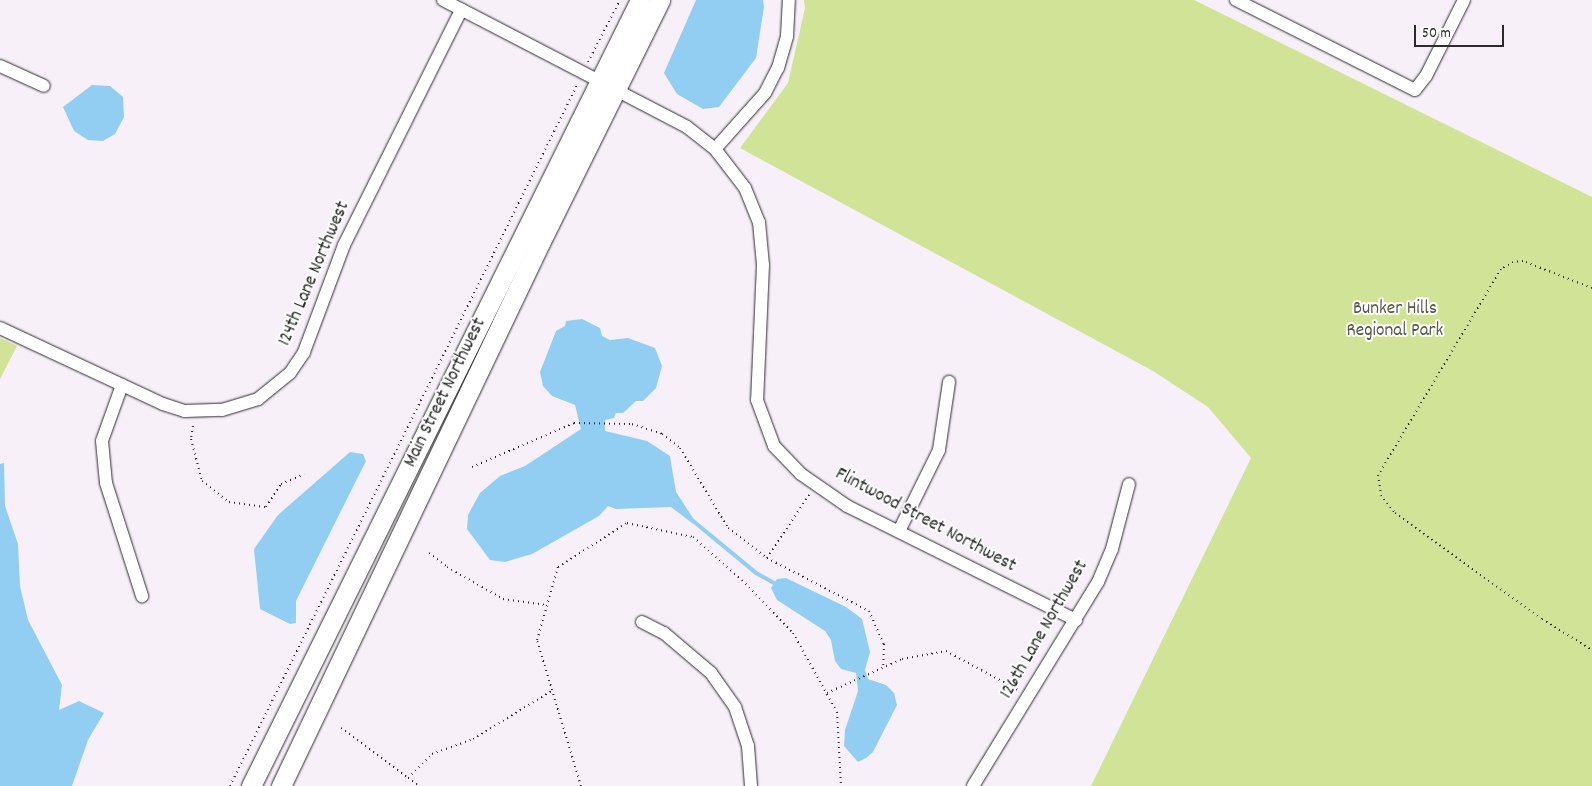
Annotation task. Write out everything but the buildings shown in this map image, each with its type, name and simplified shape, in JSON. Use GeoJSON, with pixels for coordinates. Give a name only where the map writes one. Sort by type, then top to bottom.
{"type":"FeatureCollection","features":[{"type":"Feature","properties":{"kind":"main road","name":"Main Street Northwest"},"geometry":{"type":"LineString","coordinates":[[251,786],[640,0]]}},
{"type":"Feature","properties":{"kind":"main road","name":"Main Street Northwest"},"geometry":{"type":"LineString","coordinates":[[281,786],[600,81],[660,0]]}},
{"type":"Feature","properties":{"kind":"street","name":"Flintwood Street Northwest"},"geometry":{"type":"LineString","coordinates":[[443,0],[687,128],[715,149],[745,188],[759,222],[763,265],[756,400],[774,446],[801,474],[847,506],[1076,620]]}},
{"type":"Feature","properties":{"kind":"street"},"geometry":{"type":"LineString","coordinates":[[715,149],[765,93],[778,68],[787,36],[789,0]]}},
{"type":"Feature","properties":{"kind":"street"},"geometry":{"type":"LineString","coordinates":[[1236,0],[1415,90],[1426,76],[1464,0]]}},
{"type":"Feature","properties":{"kind":"street","name":"124th Lane Northwest"},"geometry":{"type":"LineString","coordinates":[[0,328],[122,385],[185,410],[222,410],[258,399],[290,373],[313,334],[328,280],[461,10]]}},
{"type":"Feature","properties":{"kind":"street"},"geometry":{"type":"LineString","coordinates":[[0,66],[44,86]]}},
{"type":"Feature","properties":{"kind":"street"},"geometry":{"type":"LineString","coordinates":[[899,531],[939,450],[948,382]]}},
{"type":"Feature","properties":{"kind":"street"},"geometry":{"type":"LineString","coordinates":[[122,385],[102,441],[106,483],[142,596]]}},
{"type":"Feature","properties":{"kind":"street","name":"126th Lane Northwest"},"geometry":{"type":"LineString","coordinates":[[974,786],[1076,620],[1112,549],[1129,484]]}},
{"type":"Feature","properties":{"kind":"street"},"geometry":{"type":"LineString","coordinates":[[642,622],[664,633],[711,674],[736,707],[748,746],[751,786]]}},
{"type":"Feature","properties":{"kind":"path"},"geometry":{"type":"LineString","coordinates":[[230,786],[600,81],[620,0]]}},
{"type":"Feature","properties":{"kind":"path"},"geometry":{"type":"LineString","coordinates":[[1592,288],[1523,261],[1513,262],[1501,268],[1378,475],[1381,495],[1394,513],[1542,618],[1592,650]]}},
{"type":"Feature","properties":{"kind":"path"},"geometry":{"type":"LineString","coordinates":[[472,467],[574,423],[645,427],[671,439],[680,448],[728,528],[767,558],[869,612],[884,644],[883,668]]}},
{"type":"Feature","properties":{"kind":"path"},"geometry":{"type":"LineString","coordinates":[[193,426],[193,447],[202,481],[229,502],[266,507],[281,484],[304,474]]}},
{"type":"Feature","properties":{"kind":"path"},"geometry":{"type":"LineString","coordinates":[[767,558],[816,484]]}},
{"type":"Feature","properties":{"kind":"path"},"geometry":{"type":"LineString","coordinates":[[581,786],[554,690],[537,640],[558,567],[627,523],[693,537],[742,580],[793,633],[837,712],[841,786]]}},
{"type":"Feature","properties":{"kind":"path"},"geometry":{"type":"LineString","coordinates":[[429,553],[447,567],[503,599],[547,605]]}},
{"type":"Feature","properties":{"kind":"path"},"geometry":{"type":"LineString","coordinates":[[827,693],[902,659],[946,651],[1029,696]]}},
{"type":"Feature","properties":{"kind":"path"},"geometry":{"type":"LineString","coordinates":[[408,778],[432,754],[473,739],[554,690]]}},
{"type":"Feature","properties":{"kind":"path"},"geometry":{"type":"LineString","coordinates":[[341,728],[419,786]]}},
{"type":"Feature","properties":{"kind":"green space","name":"Bunker Hills Regional Park"},"geometry":{"type":"Polygon","coordinates":[[[804,0],[1194,0],[1592,197],[1592,786],[1091,786],[1251,458],[1208,407],[1153,371],[740,148],[788,83],[805,8],[804,0]]]}},
{"type":"Feature","properties":{"kind":"green space"},"geometry":{"type":"Polygon","coordinates":[[[0,338],[17,346],[0,379],[0,338]]]}},
{"type":"Feature","properties":{"kind":"water"},"geometry":{"type":"Polygon","coordinates":[[[696,0],[763,0],[764,7],[756,58],[719,107],[703,109],[677,94],[664,73],[696,0]]]}},
{"type":"Feature","properties":{"kind":"water"},"geometry":{"type":"Polygon","coordinates":[[[92,85],[110,86],[123,97],[124,117],[115,134],[103,141],[88,140],[74,131],[63,107],[92,85]]]}},
{"type":"Feature","properties":{"kind":"water"},"geometry":{"type":"Polygon","coordinates":[[[582,319],[600,328],[602,336],[610,340],[628,338],[655,348],[662,366],[656,388],[643,401],[636,401],[623,413],[616,413],[614,418],[605,420],[605,431],[647,441],[670,456],[676,492],[693,518],[692,523],[671,507],[616,509],[608,506],[599,516],[532,554],[505,562],[490,560],[467,529],[468,515],[480,493],[500,476],[525,466],[581,429],[575,405],[552,396],[543,386],[540,372],[556,331],[565,326],[566,321],[582,319]]]}},
{"type":"Feature","properties":{"kind":"water"},"geometry":{"type":"Polygon","coordinates":[[[350,452],[363,454],[366,461],[296,601],[296,623],[290,624],[260,609],[254,549],[278,515],[350,452]]]}},
{"type":"Feature","properties":{"kind":"water"},"geometry":{"type":"Polygon","coordinates":[[[4,463],[5,506],[18,544],[20,586],[28,620],[62,685],[59,710],[79,701],[104,713],[88,740],[72,786],[0,786],[0,464],[4,463]]]}},
{"type":"Feature","properties":{"kind":"water"},"geometry":{"type":"Polygon","coordinates":[[[786,578],[846,607],[862,619],[870,652],[865,670],[868,679],[886,685],[894,693],[897,705],[873,752],[858,762],[844,746],[845,730],[858,691],[856,673],[841,669],[835,661],[831,640],[825,631],[777,600],[771,588],[777,579],[786,578]]]}},
{"type":"Feature","properties":{"kind":"waterway"},"geometry":{"type":"LineString","coordinates":[[692,520],[756,573],[774,583]]}}]}
